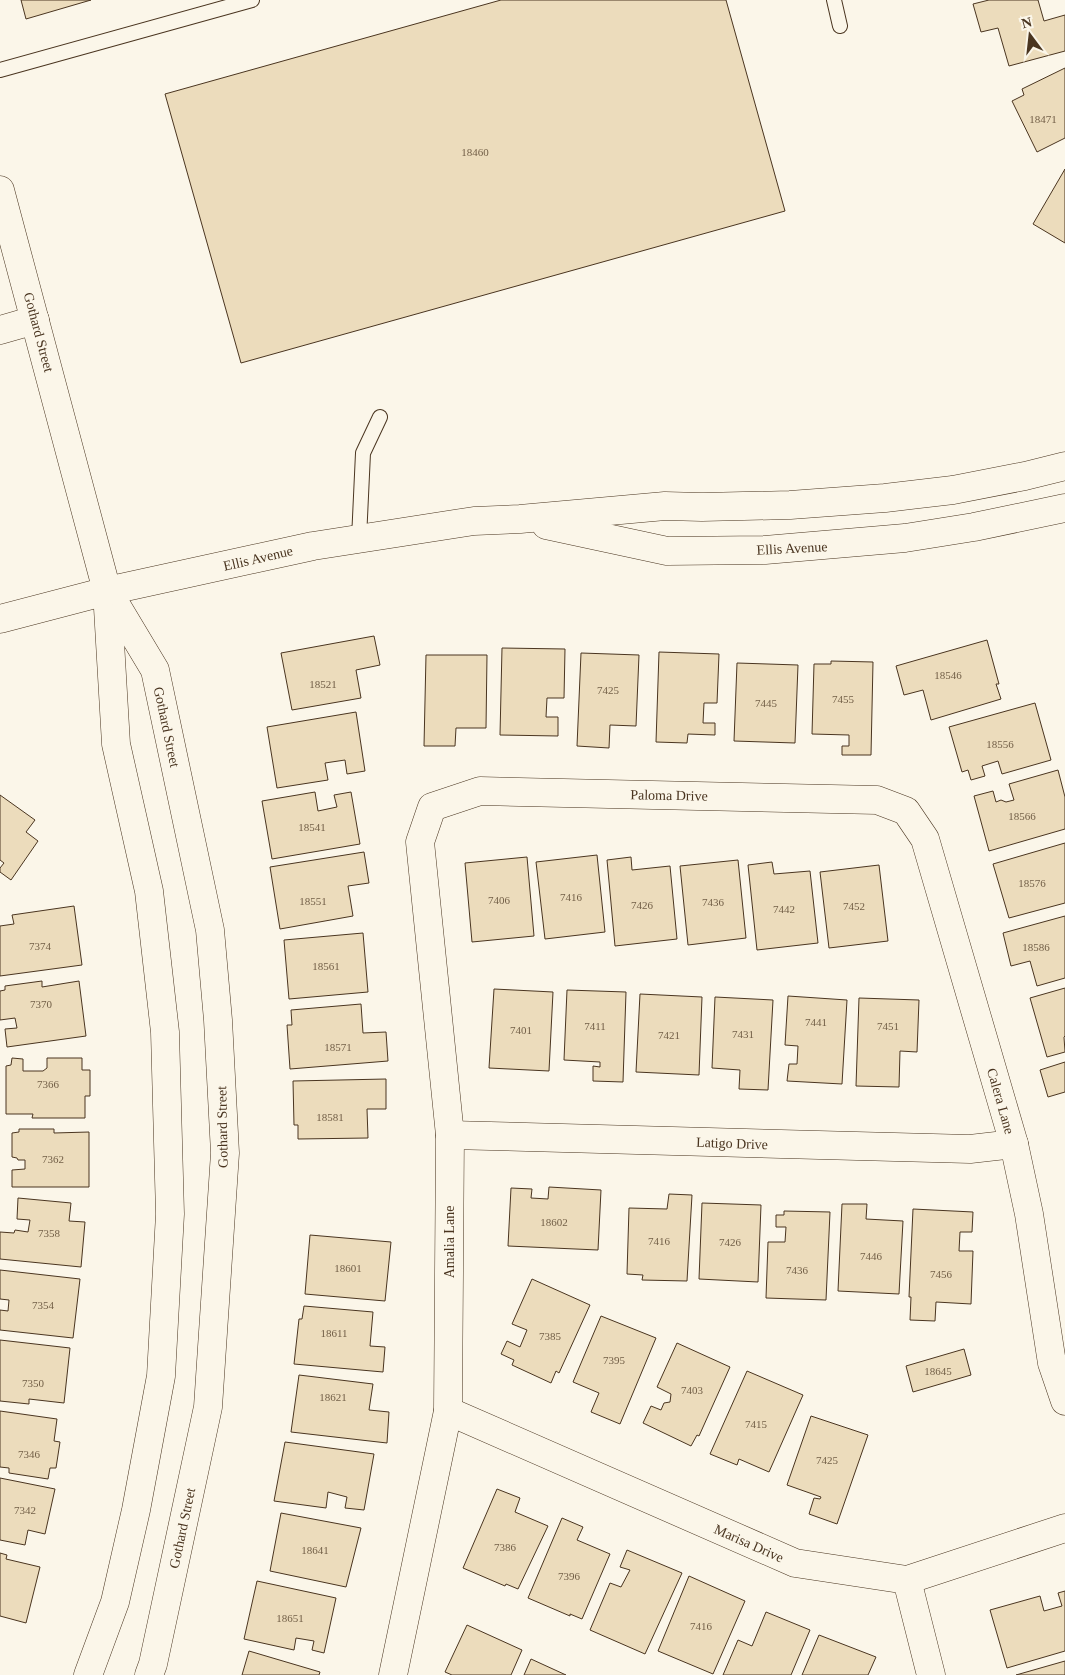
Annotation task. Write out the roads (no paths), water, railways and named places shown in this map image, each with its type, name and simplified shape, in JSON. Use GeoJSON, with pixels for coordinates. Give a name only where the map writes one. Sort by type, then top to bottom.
{"type":"FeatureCollection","features":[{"type":"Feature","properties":{"kind":"street","name":"Gothard Street"},"geometry":{"type":"LineString","coordinates":[[0,190],[107,591],[116,744],[148,891],[165,1032],[170,1214],[160,1376],[136,1510],[115,1602],[88,1675]]}},
{"type":"Feature","properties":{"kind":"street"},"geometry":{"type":"LineString","coordinates":[[0,330],[36,320]]}},
{"type":"Feature","properties":{"kind":"street","name":"Ellis Avenue"},"geometry":{"type":"LineString","coordinates":[[0,619],[107,591],[313,546],[474,521],[520,519],[665,506],[790,505],[885,498],[953,490],[1065,466]]}},
{"type":"Feature","properties":{"kind":"street","name":"Ellis Avenue"},"geometry":{"type":"LineString","coordinates":[[520,519],[667,551],[766,550],[906,538],[974,527],[1065,508]]}},
{"type":"Feature","properties":{"kind":"street","name":"Gothard Street"},"geometry":{"type":"LineString","coordinates":[[107,591],[155,670],[210,930],[218,1020],[225,1153],[208,1408],[153,1664],[149,1675]]}},
{"type":"Feature","properties":{"kind":"street","name":"Paloma Drive"},"geometry":{"type":"LineString","coordinates":[[432,807],[480,791],[877,800],[906,811]]}},
{"type":"Feature","properties":{"kind":"street","name":"Amalia Lane"},"geometry":{"type":"LineString","coordinates":[[393,1675],[448,1411],[450,1135],[420,842],[432,807]]}},
{"type":"Feature","properties":{"kind":"street","name":"Calera Lane"},"geometry":{"type":"LineString","coordinates":[[906,811],[925,839],[1014,1144],[1029,1214],[1052,1363],[1065,1401]]}},
{"type":"Feature","properties":{"kind":"street","name":"Latigo Drive"},"geometry":{"type":"LineString","coordinates":[[450,1135],[970,1149],[1014,1144]]}},
{"type":"Feature","properties":{"kind":"street","name":"Marisa Drive"},"geometry":{"type":"LineString","coordinates":[[448,1411],[795,1563],[907,1580],[1065,1528]]}},
{"type":"Feature","properties":{"kind":"street"},"geometry":{"type":"LineString","coordinates":[[907,1580],[931,1675]]}},
{"type":"Feature","properties":{"kind":"lane"},"geometry":{"type":"LineString","coordinates":[[0,70],[252,0]]}},
{"type":"Feature","properties":{"kind":"lane"},"geometry":{"type":"LineString","coordinates":[[834,0],[840,26]]}},
{"type":"Feature","properties":{"kind":"lane"},"geometry":{"type":"LineString","coordinates":[[359,539],[363,453],[380,417]]}}]}
